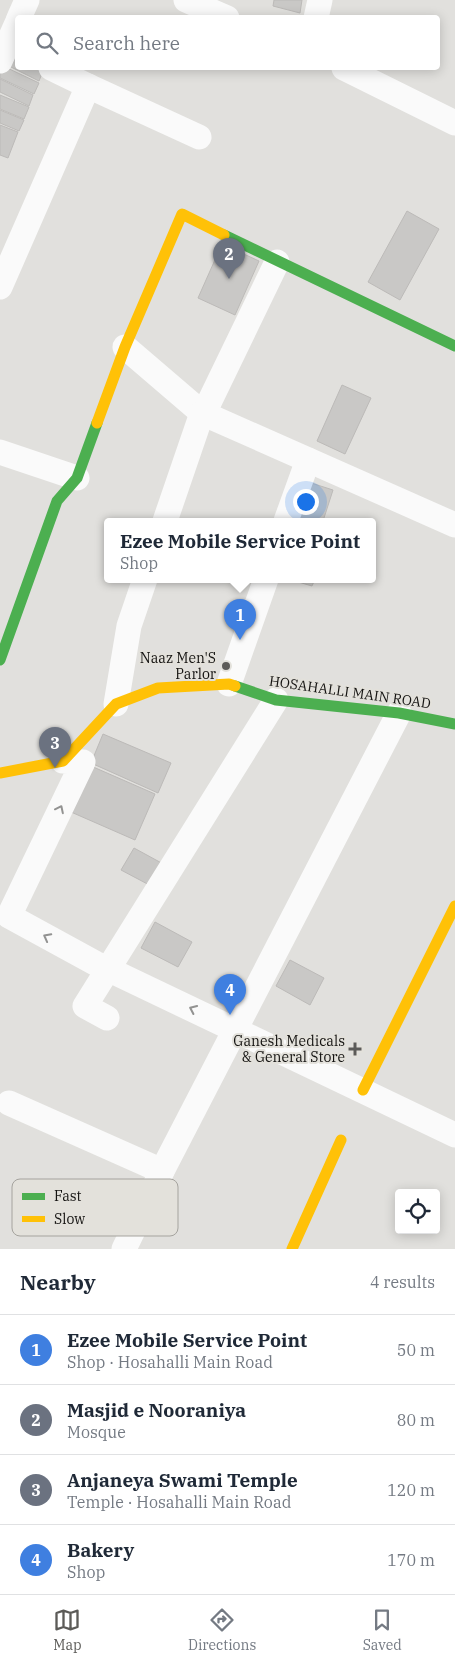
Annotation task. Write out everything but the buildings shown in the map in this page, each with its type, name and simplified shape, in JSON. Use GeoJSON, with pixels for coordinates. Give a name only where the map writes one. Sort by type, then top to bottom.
{"type":"FeatureCollection","features":[{"type":"Feature","properties":{"kind":"street"},"geometry":{"type":"LineString","coordinates":[[20,15],[27,0]]}},
{"type":"Feature","properties":{"kind":"street"},"geometry":{"type":"LineString","coordinates":[[186,0],[220,15]]}},
{"type":"Feature","properties":{"kind":"street"},"geometry":{"type":"LineString","coordinates":[[317,15],[320,0]]}},
{"type":"Feature","properties":{"kind":"street"},"geometry":{"type":"LineString","coordinates":[[6,49],[15,28]]}},
{"type":"Feature","properties":{"kind":"street"},"geometry":{"type":"LineString","coordinates":[[55,70],[199,137]]}},
{"type":"Feature","properties":{"kind":"street"},"geometry":{"type":"LineString","coordinates":[[348,70],[455,123]]}},
{"type":"Feature","properties":{"kind":"street"},"geometry":{"type":"LineString","coordinates":[[0,287],[88,86]]}},
{"type":"Feature","properties":{"kind":"street"},"geometry":{"type":"LineString","coordinates":[[0,660],[57,501],[77,478],[125,347],[182,214],[277,262],[455,346]]}},
{"type":"Feature","properties":{"kind":"street"},"geometry":{"type":"LineString","coordinates":[[166,518],[202,413],[204,413],[277,262]]}},
{"type":"Feature","properties":{"kind":"street"},"geometry":{"type":"LineString","coordinates":[[125,347],[202,413],[455,525]]}},
{"type":"Feature","properties":{"kind":"street"},"geometry":{"type":"LineString","coordinates":[[0,452],[77,478]]}},
{"type":"Feature","properties":{"kind":"street"},"geometry":{"type":"LineString","coordinates":[[287,518],[308,460]]}},
{"type":"Feature","properties":{"kind":"street"},"geometry":{"type":"LineString","coordinates":[[116,704],[129,626],[144,583]]}},
{"type":"Feature","properties":{"kind":"street"},"geometry":{"type":"LineString","coordinates":[[229,684],[265,583]]}},
{"type":"Feature","properties":{"kind":"street","name":"HOSAHALLI MAIN ROAD"},"geometry":{"type":"LineString","coordinates":[[63,761],[116,704],[158,688],[229,684],[276,700],[399,713],[455,724]]}},
{"type":"Feature","properties":{"kind":"street"},"geometry":{"type":"LineString","coordinates":[[107,1018],[85,1006],[276,700]]}},
{"type":"Feature","properties":{"kind":"street"},"geometry":{"type":"LineString","coordinates":[[158,1179],[399,713]]}},
{"type":"Feature","properties":{"kind":"street"},"geometry":{"type":"LineString","coordinates":[[0,773],[63,761],[82,762],[4,924],[109,969],[455,1135]]}},
{"type":"Feature","properties":{"kind":"street"},"geometry":{"type":"LineString","coordinates":[[364,1090],[455,906]]}},
{"type":"Feature","properties":{"kind":"street"},"geometry":{"type":"LineString","coordinates":[[9,1103],[162,1171]]}},
{"type":"Feature","properties":{"kind":"street"},"geometry":{"type":"LineString","coordinates":[[292,1249],[341,1140]]}},
{"type":"Feature","properties":{"kind":"street"},"geometry":{"type":"LineString","coordinates":[[124,1249],[130,1236]]}},
{"type":"Feature","properties":{"kind":"traffic: fast"},"geometry":{"type":"LineString","coordinates":[[224,235],[455,346]]}},
{"type":"Feature","properties":{"kind":"traffic: fast"},"geometry":{"type":"LineString","coordinates":[[0,660],[57,501],[77,478],[97,423]]}},
{"type":"Feature","properties":{"kind":"traffic: fast"},"geometry":{"type":"LineString","coordinates":[[235,686],[276,700],[399,713],[455,724]]}},
{"type":"Feature","properties":{"kind":"traffic: slow"},"geometry":{"type":"LineString","coordinates":[[97,423],[125,347],[182,214],[224,235]]}},
{"type":"Feature","properties":{"kind":"traffic: slow"},"geometry":{"type":"LineString","coordinates":[[0,773],[63,761],[116,704],[158,688],[229,684],[235,686]]}},
{"type":"Feature","properties":{"kind":"traffic: slow"},"geometry":{"type":"LineString","coordinates":[[363,1090],[455,906]]}},
{"type":"Feature","properties":{"kind":"traffic: slow"},"geometry":{"type":"LineString","coordinates":[[292,1249],[341,1140]]}},
{"type":"Feature","properties":{"kind":"place","name":"Masjid e Nooraniya"},"geometry":{"type":"Point","coordinates":[229,279]}},
{"type":"Feature","properties":{"kind":"place","name":"Ezee Mobile Service Point"},"geometry":{"type":"Point","coordinates":[240,640]}},
{"type":"Feature","properties":{"kind":"place","name":"Naaz Men'S Parlor"},"geometry":{"type":"Point","coordinates":[226,666]}},
{"type":"Feature","properties":{"kind":"place","name":"Anjaneya Swami Temple"},"geometry":{"type":"Point","coordinates":[55,768]}},
{"type":"Feature","properties":{"kind":"place","name":"Bakery"},"geometry":{"type":"Point","coordinates":[230,1015]}},
{"type":"Feature","properties":{"kind":"place","name":"Ganesh Medicals & General Store"},"geometry":{"type":"Point","coordinates":[355,1049]}}]}
